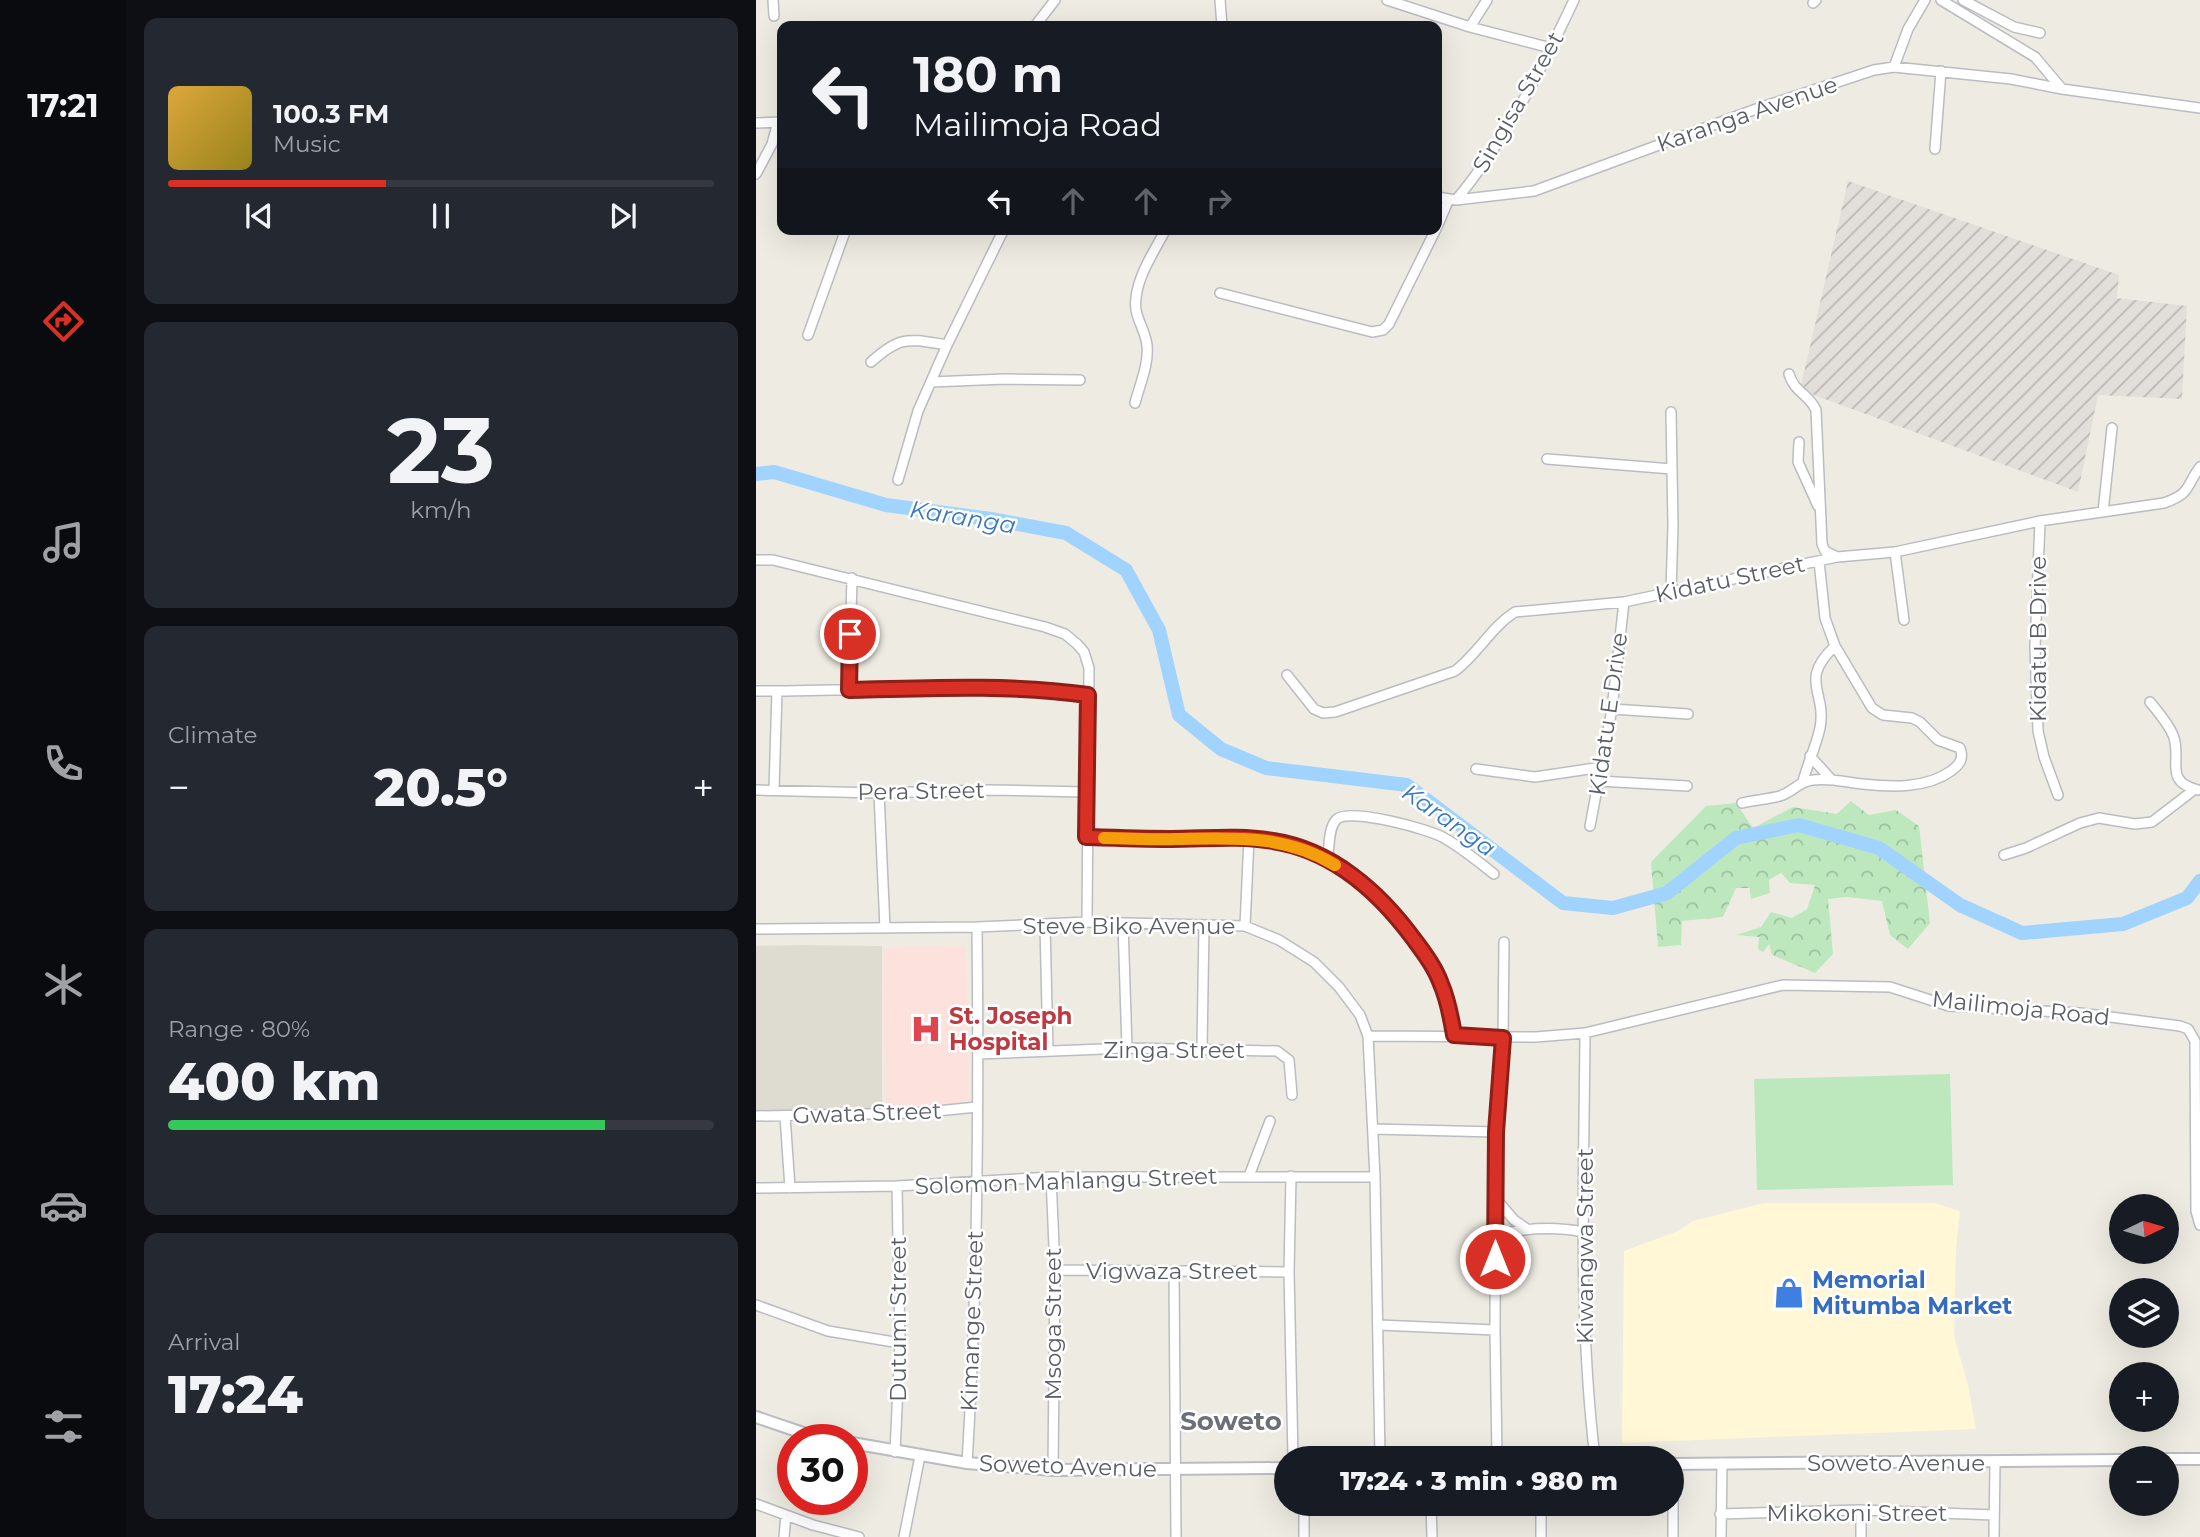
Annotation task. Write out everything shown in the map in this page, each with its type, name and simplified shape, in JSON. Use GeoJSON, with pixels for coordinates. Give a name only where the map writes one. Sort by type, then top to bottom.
{"type":"FeatureCollection","features":[{"type":"Feature","properties":{"kind":"street"},"geometry":{"type":"LineString","coordinates":[[773,0],[774,16]]}},
{"type":"Feature","properties":{"kind":"street"},"geometry":{"type":"LineString","coordinates":[[1039,21],[1055,0]]}},
{"type":"Feature","properties":{"kind":"street"},"geometry":{"type":"LineString","coordinates":[[1220,0],[1222,21]]}},
{"type":"Feature","properties":{"kind":"street"},"geometry":{"type":"LineString","coordinates":[[1221,11],[1230,0]]}},
{"type":"Feature","properties":{"kind":"street"},"geometry":{"type":"LineString","coordinates":[[1387,0],[1469,27],[1551,48]]}},
{"type":"Feature","properties":{"kind":"street"},"geometry":{"type":"LineString","coordinates":[[1469,27],[1487,0]]}},
{"type":"Feature","properties":{"kind":"street","name":"Singisa Street"},"geometry":{"type":"LineString","coordinates":[[1442,218],[1494,148],[1551,48],[1574,0]]}},
{"type":"Feature","properties":{"kind":"street"},"geometry":{"type":"LineString","coordinates":[[1894,67],[1908,29],[1925,0]]}},
{"type":"Feature","properties":{"kind":"street"},"geometry":{"type":"LineString","coordinates":[[1941,0],[2035,57],[2062,89]]}},
{"type":"Feature","properties":{"kind":"street"},"geometry":{"type":"LineString","coordinates":[[1963,0],[2014,27],[2040,33]]}},
{"type":"Feature","properties":{"kind":"street","name":"Karanga Avenue"},"geometry":{"type":"LineString","coordinates":[[1442,198],[1453,200],[1534,191],[1759,107],[1874,70],[1894,67],[2011,79],[2062,89],[2200,108]]}},
{"type":"Feature","properties":{"kind":"street"},"geometry":{"type":"LineString","coordinates":[[1935,149],[1941,71]]}},
{"type":"Feature","properties":{"kind":"street"},"geometry":{"type":"LineString","coordinates":[[756,123],[777,122]]}},
{"type":"Feature","properties":{"kind":"street"},"geometry":{"type":"LineString","coordinates":[[756,174],[777,130]]}},
{"type":"Feature","properties":{"kind":"street"},"geometry":{"type":"LineString","coordinates":[[808,335],[844,235]]}},
{"type":"Feature","properties":{"kind":"street"},"geometry":{"type":"LineString","coordinates":[[898,480],[918,411],[1001,235]]}},
{"type":"Feature","properties":{"kind":"street"},"geometry":{"type":"LineString","coordinates":[[1135,403],[1147,353],[1147,344],[1135,310],[1136,295],[1144,272],[1163,235]]}},
{"type":"Feature","properties":{"kind":"street","name":"Singisa Street"},"geometry":{"type":"LineString","coordinates":[[1220,293],[1372,332],[1383,330],[1389,324],[1433,235]]}},
{"type":"Feature","properties":{"kind":"street"},"geometry":{"type":"LineString","coordinates":[[871,362],[890,345],[904,341],[947,345]]}},
{"type":"Feature","properties":{"kind":"street"},"geometry":{"type":"LineString","coordinates":[[1789,374],[1795,388],[1812,402],[1816,410],[1822,544],[1825,551],[1837,557]]}},
{"type":"Feature","properties":{"kind":"street"},"geometry":{"type":"LineString","coordinates":[[931,382],[1080,380]]}},
{"type":"Feature","properties":{"kind":"street"},"geometry":{"type":"LineString","coordinates":[[1671,412],[1671,591]]}},
{"type":"Feature","properties":{"kind":"street"},"geometry":{"type":"LineString","coordinates":[[2103,512],[2112,428]]}},
{"type":"Feature","properties":{"kind":"street"},"geometry":{"type":"LineString","coordinates":[[1799,442],[1798,462],[1820,511]]}},
{"type":"Feature","properties":{"kind":"street"},"geometry":{"type":"LineString","coordinates":[[1547,459],[1672,469]]}},
{"type":"Feature","properties":{"kind":"street","name":"Kidatu Street"},"geometry":{"type":"LineString","coordinates":[[1287,674],[1314,709],[1323,713],[1335,712],[1455,671],[1467,662],[1501,621],[1516,612],[1624,602],[1837,557],[1895,552],[2040,521],[2165,503],[2178,498],[2189,489],[2200,467]]}},
{"type":"Feature","properties":{"kind":"street","name":"Kidatu B Drive"},"geometry":{"type":"LineString","coordinates":[[2040,521],[2035,648],[2038,731],[2058,795]]}},
{"type":"Feature","properties":{"kind":"street"},"geometry":{"type":"LineString","coordinates":[[1895,552],[1904,620]]}},
{"type":"Feature","properties":{"kind":"street"},"geometry":{"type":"LineString","coordinates":[[756,560],[773,560],[1019,619],[1065,634],[1084,652],[1089,668],[1087,922]]}},
{"type":"Feature","properties":{"kind":"street"},"geometry":{"type":"LineString","coordinates":[[1742,803],[1782,795],[1803,781],[1830,778],[1861,784],[1909,785],[1933,781],[1959,764],[1962,757],[1960,748],[1938,740],[1920,722],[1912,718],[1883,715],[1872,708],[1835,646],[1822,606],[1819,561]]}},
{"type":"Feature","properties":{"kind":"street"},"geometry":{"type":"LineString","coordinates":[[849,690],[852,578]]}},
{"type":"Feature","properties":{"kind":"street","name":"Kidatu E Drive"},"geometry":{"type":"LineString","coordinates":[[1590,826],[1612,709],[1624,602]]}},
{"type":"Feature","properties":{"kind":"street"},"geometry":{"type":"LineString","coordinates":[[1803,781],[1820,726],[1821,715],[1815,685],[1816,669],[1822,658],[1835,646]]}},
{"type":"Feature","properties":{"kind":"street"},"geometry":{"type":"LineString","coordinates":[[756,691],[965,688],[1059,691],[1088,695]]}},
{"type":"Feature","properties":{"kind":"street"},"geometry":{"type":"LineString","coordinates":[[774,790],[777,691]]}},
{"type":"Feature","properties":{"kind":"street"},"geometry":{"type":"LineString","coordinates":[[2004,855],[2080,823],[2099,818],[2135,824],[2152,822],[2197,790],[2179,780],[2173,735],[2150,702]]}},
{"type":"Feature","properties":{"kind":"street"},"geometry":{"type":"LineString","coordinates":[[1612,709],[1688,714]]}},
{"type":"Feature","properties":{"kind":"street"},"geometry":{"type":"LineString","coordinates":[[1810,756],[1830,778]]}},
{"type":"Feature","properties":{"kind":"street"},"geometry":{"type":"LineString","coordinates":[[1476,769],[1535,777],[1602,767]]}},
{"type":"Feature","properties":{"kind":"street"},"geometry":{"type":"LineString","coordinates":[[1599,780],[1687,786]]}},
{"type":"Feature","properties":{"kind":"street","name":"Pera Street"},"geometry":{"type":"LineString","coordinates":[[756,790],[879,793],[989,790],[1086,792]]}},
{"type":"Feature","properties":{"kind":"street"},"geometry":{"type":"LineString","coordinates":[[879,793],[886,928]]}},
{"type":"Feature","properties":{"kind":"street"},"geometry":{"type":"LineString","coordinates":[[1328,861],[1333,823],[1346,815],[1361,816],[1433,832],[1494,874]]}},
{"type":"Feature","properties":{"kind":"street"},"geometry":{"type":"LineString","coordinates":[[1086,837],[1250,838],[1274,841],[1328,861],[1371,889],[1396,914],[1415,940],[1441,982],[1454,1035]]}},
{"type":"Feature","properties":{"kind":"street"},"geometry":{"type":"LineString","coordinates":[[1245,926],[1250,838]]}},
{"type":"Feature","properties":{"kind":"street","name":"Steve Biko Avenue"},"geometry":{"type":"LineString","coordinates":[[756,929],[977,927],[1087,922],[1245,926],[1279,940],[1314,962],[1339,987],[1360,1015],[1368,1036],[1375,1177],[1380,1446]]}},
{"type":"Feature","properties":{"kind":"street"},"geometry":{"type":"LineString","coordinates":[[1045,924],[1048,1051]]}},
{"type":"Feature","properties":{"kind":"street"},"geometry":{"type":"LineString","coordinates":[[1123,924],[1127,1048]]}},
{"type":"Feature","properties":{"kind":"street"},"geometry":{"type":"LineString","coordinates":[[1202,1048],[1204,926]]}},
{"type":"Feature","properties":{"kind":"street","name":"Kimange Street"},"geometry":{"type":"LineString","coordinates":[[967,1463],[974,1323],[977,927]]}},
{"type":"Feature","properties":{"kind":"street"},"geometry":{"type":"LineString","coordinates":[[1497,1446],[1496,1132],[1503,1038],[1504,942]]}},
{"type":"Feature","properties":{"kind":"street","name":"Mailimoja Road"},"geometry":{"type":"LineString","coordinates":[[1368,1036],[1454,1035],[1503,1038],[1585,1033],[1763,989],[1795,985],[1890,987],[1949,1006],[2080,1013],[2180,1026],[2188,1030],[2195,1041],[2196,1211],[2200,1225]]}},
{"type":"Feature","properties":{"kind":"street","name":"Kiwangwa Street"},"geometry":{"type":"LineString","coordinates":[[1585,1033],[1583,1232],[1586,1362],[1594,1446]]}},
{"type":"Feature","properties":{"kind":"street","name":"Zinga Street"},"geometry":{"type":"LineString","coordinates":[[978,1054],[1127,1048],[1277,1051],[1289,1060],[1292,1095]]}},
{"type":"Feature","properties":{"kind":"street","name":"Gwata Street"},"geometry":{"type":"LineString","coordinates":[[756,1116],[917,1113],[977,1107]]}},
{"type":"Feature","properties":{"kind":"street"},"geometry":{"type":"LineString","coordinates":[[785,1115],[790,1188]]}},
{"type":"Feature","properties":{"kind":"street"},"geometry":{"type":"LineString","coordinates":[[1249,1176],[1270,1121]]}},
{"type":"Feature","properties":{"kind":"street"},"geometry":{"type":"LineString","coordinates":[[1373,1129],[1496,1132]]}},
{"type":"Feature","properties":{"kind":"street"},"geometry":{"type":"LineString","coordinates":[[1291,1176],[1289,1272],[1293,1446]]}},
{"type":"Feature","properties":{"kind":"street","name":"Solomon Mahlangu Street"},"geometry":{"type":"LineString","coordinates":[[756,1188],[897,1186],[1051,1177],[1375,1177]]}},
{"type":"Feature","properties":{"kind":"street","name":"Msoga Street"},"geometry":{"type":"LineString","coordinates":[[1051,1177],[1055,1270],[1053,1470]]}},
{"type":"Feature","properties":{"kind":"street","name":"Dutumi Street"},"geometry":{"type":"LineString","coordinates":[[895,1452],[901,1343],[897,1186]]}},
{"type":"Feature","properties":{"kind":"street"},"geometry":{"type":"LineString","coordinates":[[1496,1198],[1514,1220],[1527,1228]]}},
{"type":"Feature","properties":{"kind":"street"},"geometry":{"type":"LineString","coordinates":[[1496,1235],[1527,1228],[1583,1232]]}},
{"type":"Feature","properties":{"kind":"street","name":"Vigwaza Street"},"geometry":{"type":"LineString","coordinates":[[1055,1270],[1289,1272]]}},
{"type":"Feature","properties":{"kind":"street"},"geometry":{"type":"LineString","coordinates":[[1174,1271],[1176,1537]]}},
{"type":"Feature","properties":{"kind":"street"},"geometry":{"type":"LineString","coordinates":[[756,1305],[828,1331],[901,1343]]}},
{"type":"Feature","properties":{"kind":"street"},"geometry":{"type":"LineString","coordinates":[[1379,1325],[1495,1330]]}},
{"type":"Feature","properties":{"kind":"street"},"geometry":{"type":"LineString","coordinates":[[756,1417],[777,1424]]}},
{"type":"Feature","properties":{"kind":"street","name":"Soweto Avenue"},"geometry":{"type":"LineString","coordinates":[[868,1446],[967,1463],[1053,1470],[1274,1468]]}},
{"type":"Feature","properties":{"kind":"street"},"geometry":{"type":"LineString","coordinates":[[904,1537],[920,1456]]}},
{"type":"Feature","properties":{"kind":"street"},"geometry":{"type":"LineString","coordinates":[[2179,1459],[2200,1459]]}},
{"type":"Feature","properties":{"kind":"street","name":"Soweto Avenue"},"geometry":{"type":"LineString","coordinates":[[1684,1464],[2109,1460]]}},
{"type":"Feature","properties":{"kind":"street"},"geometry":{"type":"LineString","coordinates":[[1994,1537],[1996,1462]]}},
{"type":"Feature","properties":{"kind":"street"},"geometry":{"type":"LineString","coordinates":[[1721,1463],[1721,1537]]}},
{"type":"Feature","properties":{"kind":"street"},"geometry":{"type":"LineString","coordinates":[[756,1504],[777,1512]]}},
{"type":"Feature","properties":{"kind":"street"},"geometry":{"type":"LineString","coordinates":[[1861,1510],[1861,1537]]}},
{"type":"Feature","properties":{"kind":"street","name":"Mikokoni Street"},"geometry":{"type":"LineString","coordinates":[[1720,1514],[1861,1510],[1994,1515]]}},
{"type":"Feature","properties":{"kind":"street"},"geometry":{"type":"LineString","coordinates":[[784,1537],[786,1515],[859,1537]]}},
{"type":"Feature","properties":{"kind":"street"},"geometry":{"type":"LineString","coordinates":[[1304,1516],[1304,1537]]}},
{"type":"Feature","properties":{"kind":"street"},"geometry":{"type":"LineString","coordinates":[[1431,1516],[1432,1537]]}},
{"type":"Feature","properties":{"kind":"street"},"geometry":{"type":"LineString","coordinates":[[1541,1516],[1541,1537]]}},
{"type":"Feature","properties":{"kind":"street"},"geometry":{"type":"LineString","coordinates":[[1673,1516],[1673,1537]]}},
{"type":"Feature","properties":{"kind":"shaded area"},"geometry":{"type":"Polygon","coordinates":[[[1848,181],[2119,275],[2117,298],[2187,306],[2182,399],[2098,395],[2078,492],[1800,390],[1848,181]]]}},
{"type":"Feature","properties":{"kind":"shaded area","name":"St. Joseph Hospital"},"geometry":{"type":"Polygon","coordinates":[[[966,945],[970,1110],[945,1115],[885,1115],[883,948],[966,945]]]}},
{"type":"Feature","properties":{"kind":"shaded area"},"geometry":{"type":"Polygon","coordinates":[[[756,946],[882,946],[882,1108],[756,1112],[756,946]]]}},
{"type":"Feature","properties":{"kind":"shaded area","name":"Memorial Mitumba Market"},"geometry":{"type":"Polygon","coordinates":[[[1764,1203],[1934,1203],[1960,1211],[1956,1248],[1954,1336],[1968,1385],[1976,1429],[1622,1443],[1624,1251],[1678,1231],[1693,1221],[1764,1203]]]}},
{"type":"Feature","properties":{"kind":"green space"},"geometry":{"type":"Polygon","coordinates":[[[1851,801],[1869,815],[1896,810],[1919,826],[1930,923],[1908,949],[1890,935],[1882,901],[1846,897],[1828,899],[1833,954],[1815,973],[1772,955],[1769,944],[1763,952],[1758,949],[1759,937],[1736,935],[1761,927],[1771,912],[1792,918],[1807,909],[1815,885],[1790,883],[1781,873],[1769,880],[1770,893],[1751,899],[1750,888],[1736,888],[1723,917],[1682,921],[1681,945],[1658,947],[1651,862],[1706,806],[1736,803],[1753,828],[1793,807],[1837,814],[1851,801]]]}},
{"type":"Feature","properties":{"kind":"green space"},"geometry":{"type":"Polygon","coordinates":[[[1950,1074],[1953,1185],[1757,1190],[1754,1079],[1950,1074]]]}},
{"type":"Feature","properties":{"kind":"waterway","name":"Karanga"},"geometry":{"type":"LineString","coordinates":[[756,474],[774,472],[886,505],[991,519],[1066,533],[1126,570],[1159,630],[1179,715],[1221,749],[1266,768],[1407,785],[1563,903],[1613,908],[1667,893],[1736,838],[1799,825],[1879,848],[1960,905],[2022,933],[2123,924],[2187,898],[2200,881]]}},
{"type":"Feature","properties":{"kind":"slow traffic"},"geometry":{"type":"LineString","coordinates":[[1104,838],[1250,838],[1295,847],[1335,865]]}},
{"type":"Feature","properties":{"kind":"place","name":"St. Joseph Hospital"},"geometry":{"type":"Point","coordinates":[926,1029]}},
{"type":"Feature","properties":{"kind":"place","name":"Memorial Mitumba Market"},"geometry":{"type":"Point","coordinates":[1789,1293]}},
{"type":"Feature","properties":{"kind":"district","name":"Soweto"},"geometry":{"type":"Point","coordinates":[1231,1421]}},
{"type":"Feature","properties":{"kind":"route"},"geometry":{"type":"LineString","coordinates":[[850,634],[849,690],[965,688],[1059,691],[1088,695],[1086,837],[1250,838],[1274,841],[1328,861],[1371,889],[1396,914],[1432,965],[1450,1010],[1454,1035],[1503,1038],[1496,1132],[1495,1259]]}}]}
